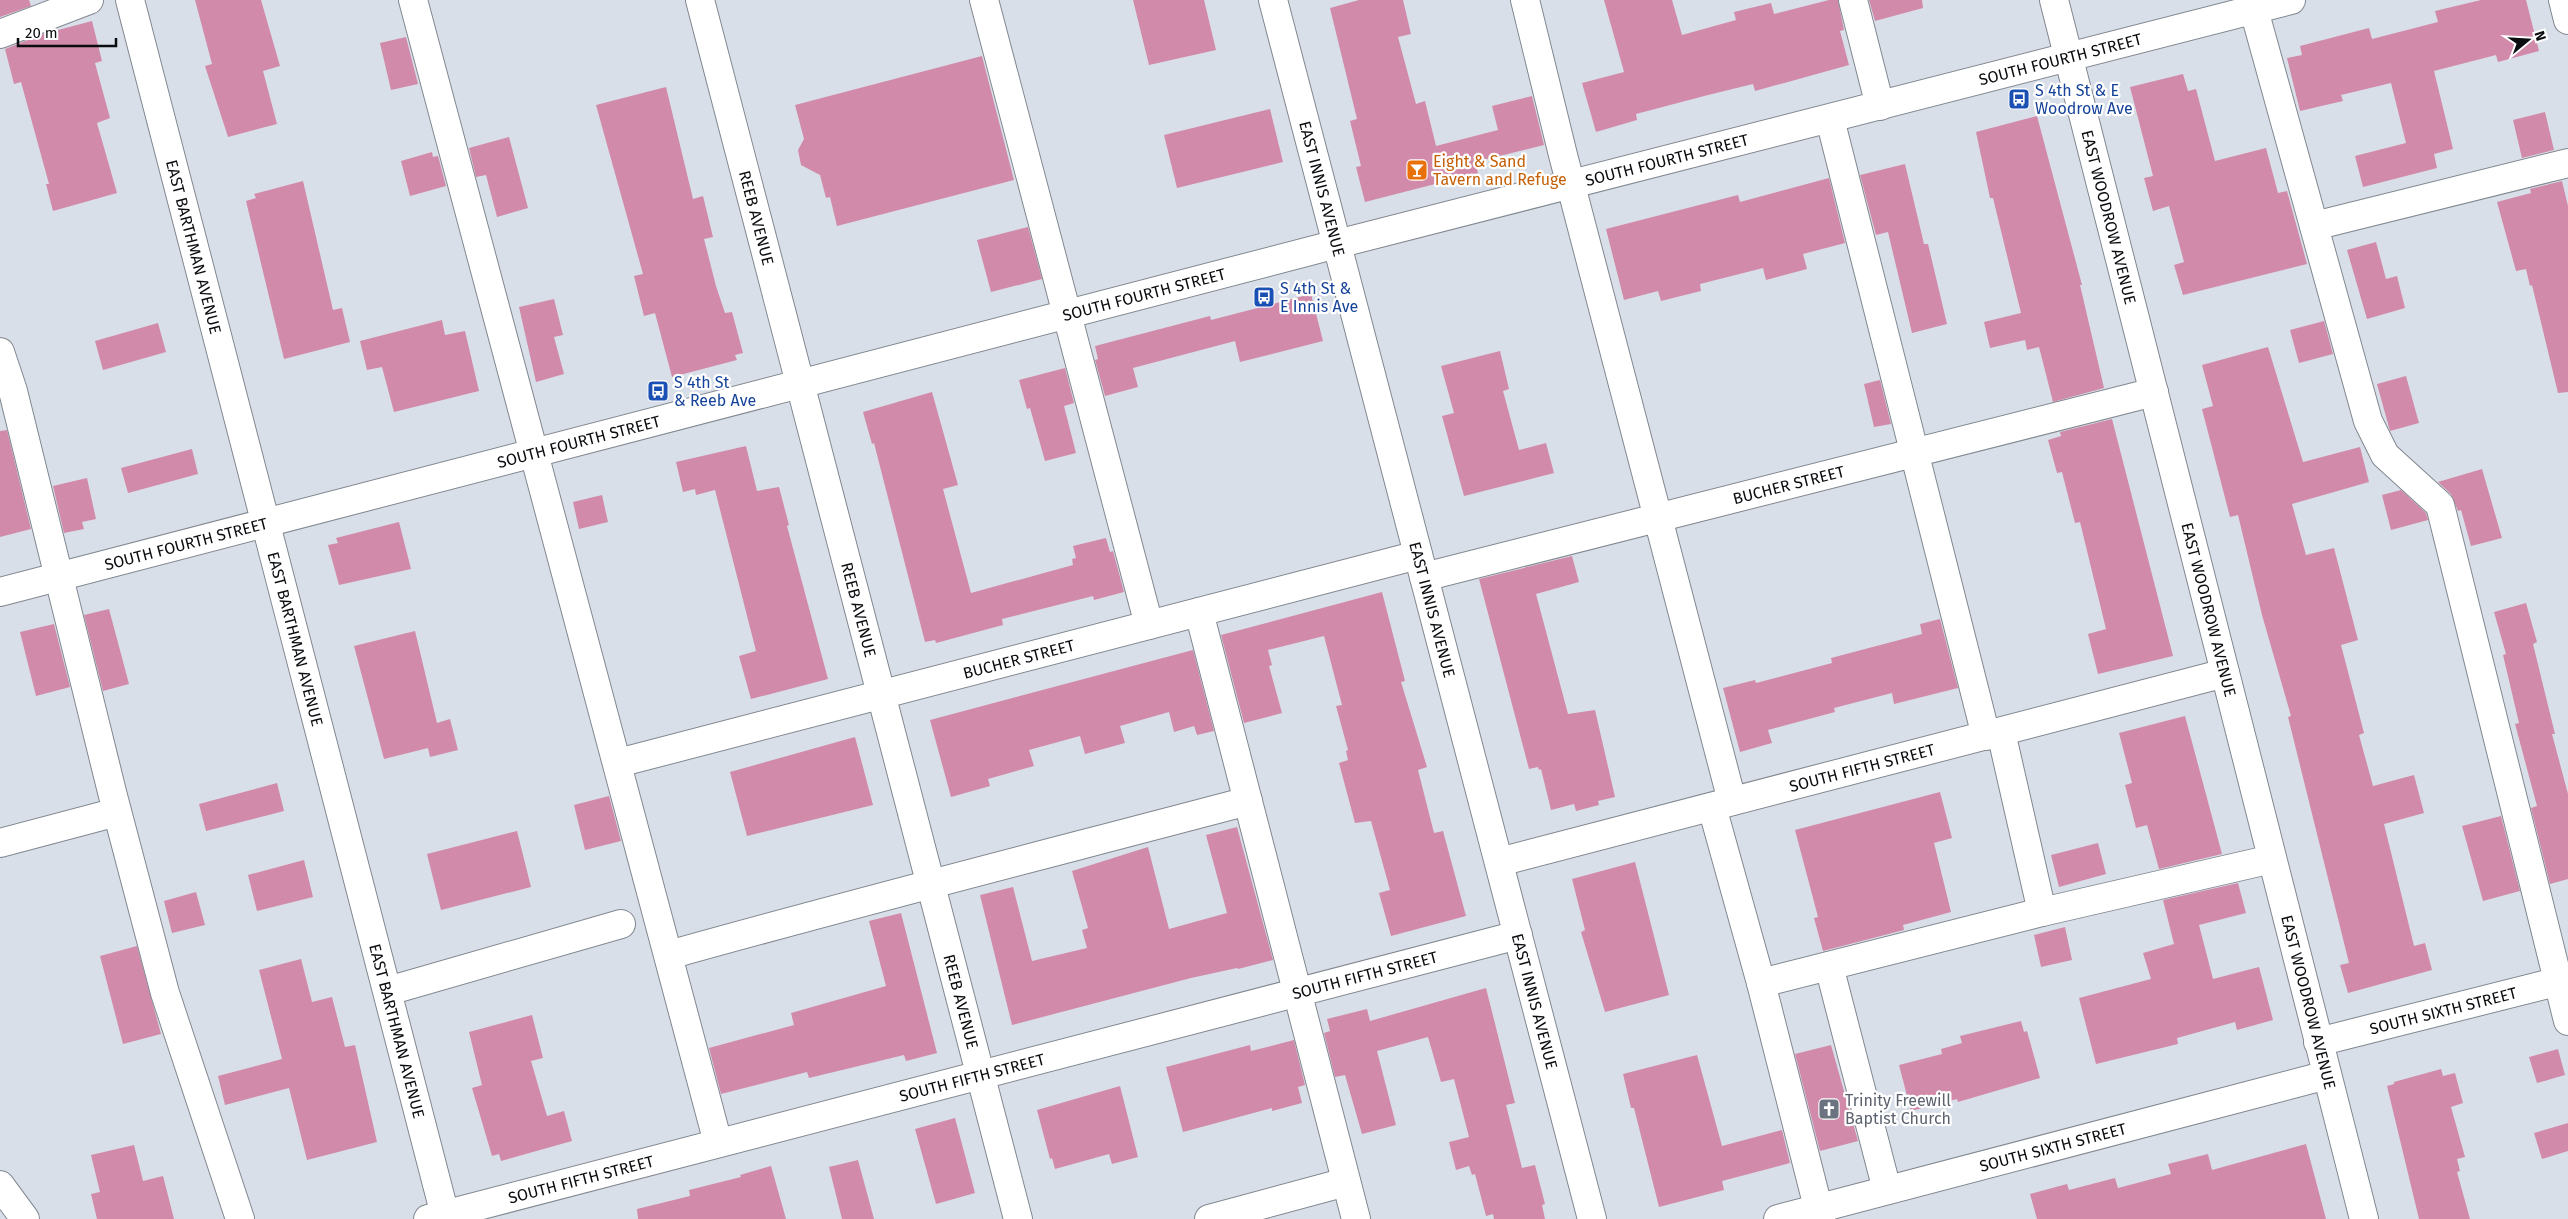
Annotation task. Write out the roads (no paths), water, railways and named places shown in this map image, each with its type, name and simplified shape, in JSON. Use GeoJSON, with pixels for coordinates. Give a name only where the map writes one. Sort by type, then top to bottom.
{"type":"FeatureCollection","features":[{"type":"Feature","properties":{"kind":"street"},"geometry":{"type":"LineString","coordinates":[[0,34],[89,0]]}},
{"type":"Feature","properties":{"kind":"street","name":"EAST BARTHMAN AVENUE"},"geometry":{"type":"LineString","coordinates":[[130,0],[388,991],[440,1217]]}},
{"type":"Feature","properties":{"kind":"street"},"geometry":{"type":"LineString","coordinates":[[413,0],[718,1143]]}},
{"type":"Feature","properties":{"kind":"street","name":"REEB AVENUE"},"geometry":{"type":"LineString","coordinates":[[700,0],[1018,1219]]}},
{"type":"Feature","properties":{"kind":"street"},"geometry":{"type":"LineString","coordinates":[[984,0],[1149,625]]}},
{"type":"Feature","properties":{"kind":"street","name":"EAST INNIS AVENUE"},"geometry":{"type":"LineString","coordinates":[[1273,0],[1592,1219]]}},
{"type":"Feature","properties":{"kind":"street"},"geometry":{"type":"LineString","coordinates":[[1525,0],[1658,518],[1761,982],[1819,1214]]}},
{"type":"Feature","properties":{"kind":"street"},"geometry":{"type":"LineString","coordinates":[[1853,0],[1880,106]]}},
{"type":"Feature","properties":{"kind":"street","name":"EAST WOODROW AVENUE"},"geometry":{"type":"LineString","coordinates":[[2054,0],[2364,1219]]}},
{"type":"Feature","properties":{"kind":"street","name":"SOUTH FOURTH STREET"},"geometry":{"type":"LineString","coordinates":[[0,592],[1337,244],[2069,58],[2289,0]]}},
{"type":"Feature","properties":{"kind":"street"},"geometry":{"type":"LineString","coordinates":[[2563,0],[2568,20]]}},
{"type":"Feature","properties":{"kind":"street"},"geometry":{"type":"LineString","coordinates":[[2254,10],[2368,421],[2385,456],[2440,505],[2563,980],[2568,1021]]}},
{"type":"Feature","properties":{"kind":"street"},"geometry":{"type":"LineString","coordinates":[[1830,119],[1915,454],[2042,912]]}},
{"type":"Feature","properties":{"kind":"street"},"geometry":{"type":"LineString","coordinates":[[2314,226],[2568,163]]}},
{"type":"Feature","properties":{"kind":"street"},"geometry":{"type":"LineString","coordinates":[[0,352],[13,391],[117,812],[166,993],[240,1219]]}},
{"type":"Feature","properties":{"kind":"street","name":"BUCHER STREET"},"geometry":{"type":"LineString","coordinates":[[618,763],[1199,612],[1658,518],[2154,392]]}},
{"type":"Feature","properties":{"kind":"street"},"geometry":{"type":"LineString","coordinates":[[1199,612],[1356,1219]]}},
{"type":"Feature","properties":{"kind":"street","name":"SOUTH FIFTH STREET"},"geometry":{"type":"LineString","coordinates":[[1499,862],[2225,673]]}},
{"type":"Feature","properties":{"kind":"street"},"geometry":{"type":"LineString","coordinates":[[668,955],[893,893],[1248,801]]}},
{"type":"Feature","properties":{"kind":"street"},"geometry":{"type":"LineString","coordinates":[[0,843],[117,812]]}},
{"type":"Feature","properties":{"kind":"street"},"geometry":{"type":"LineString","coordinates":[[1761,982],[2042,912],[2272,859]]}},
{"type":"Feature","properties":{"kind":"street"},"geometry":{"type":"LineString","coordinates":[[388,991],[621,924]]}},
{"type":"Feature","properties":{"kind":"street","name":"SOUTH FIFTH STREET"},"geometry":{"type":"LineString","coordinates":[[440,1217],[1518,935]]}},
{"type":"Feature","properties":{"kind":"street"},"geometry":{"type":"LineString","coordinates":[[1828,966],[1887,1190]]}},
{"type":"Feature","properties":{"kind":"street","name":"SOUTH SIXTH STREET"},"geometry":{"type":"LineString","coordinates":[[2318,1042],[2563,980]]}},
{"type":"Feature","properties":{"kind":"street","name":"SOUTH SIXTH STREET"},"geometry":{"type":"LineString","coordinates":[[1778,1219],[1819,1214],[1887,1190],[2327,1074]]}},
{"type":"Feature","properties":{"kind":"street"},"geometry":{"type":"LineString","coordinates":[[1209,1219],[1346,1182]]}},
{"type":"Feature","properties":{"kind":"street"},"geometry":{"type":"LineString","coordinates":[[0,1185],[25,1219]]}},
{"type":"Feature","properties":{"kind":"place","name":"S 4th St & E Woodrow Ave"},"geometry":{"type":"Point","coordinates":[2019,99]}},
{"type":"Feature","properties":{"kind":"place","name":"Eight & Sand Tavern and Refuge"},"geometry":{"type":"Point","coordinates":[1417,170]}},
{"type":"Feature","properties":{"kind":"place","name":"S 4th St & E Innis Ave"},"geometry":{"type":"Point","coordinates":[1264,297]}},
{"type":"Feature","properties":{"kind":"place","name":"S 4th St & Reeb Ave"},"geometry":{"type":"Point","coordinates":[658,391]}},
{"type":"Feature","properties":{"kind":"place","name":"Trinity Freewill Baptist Church"},"geometry":{"type":"Point","coordinates":[1829,1109]}}]}
